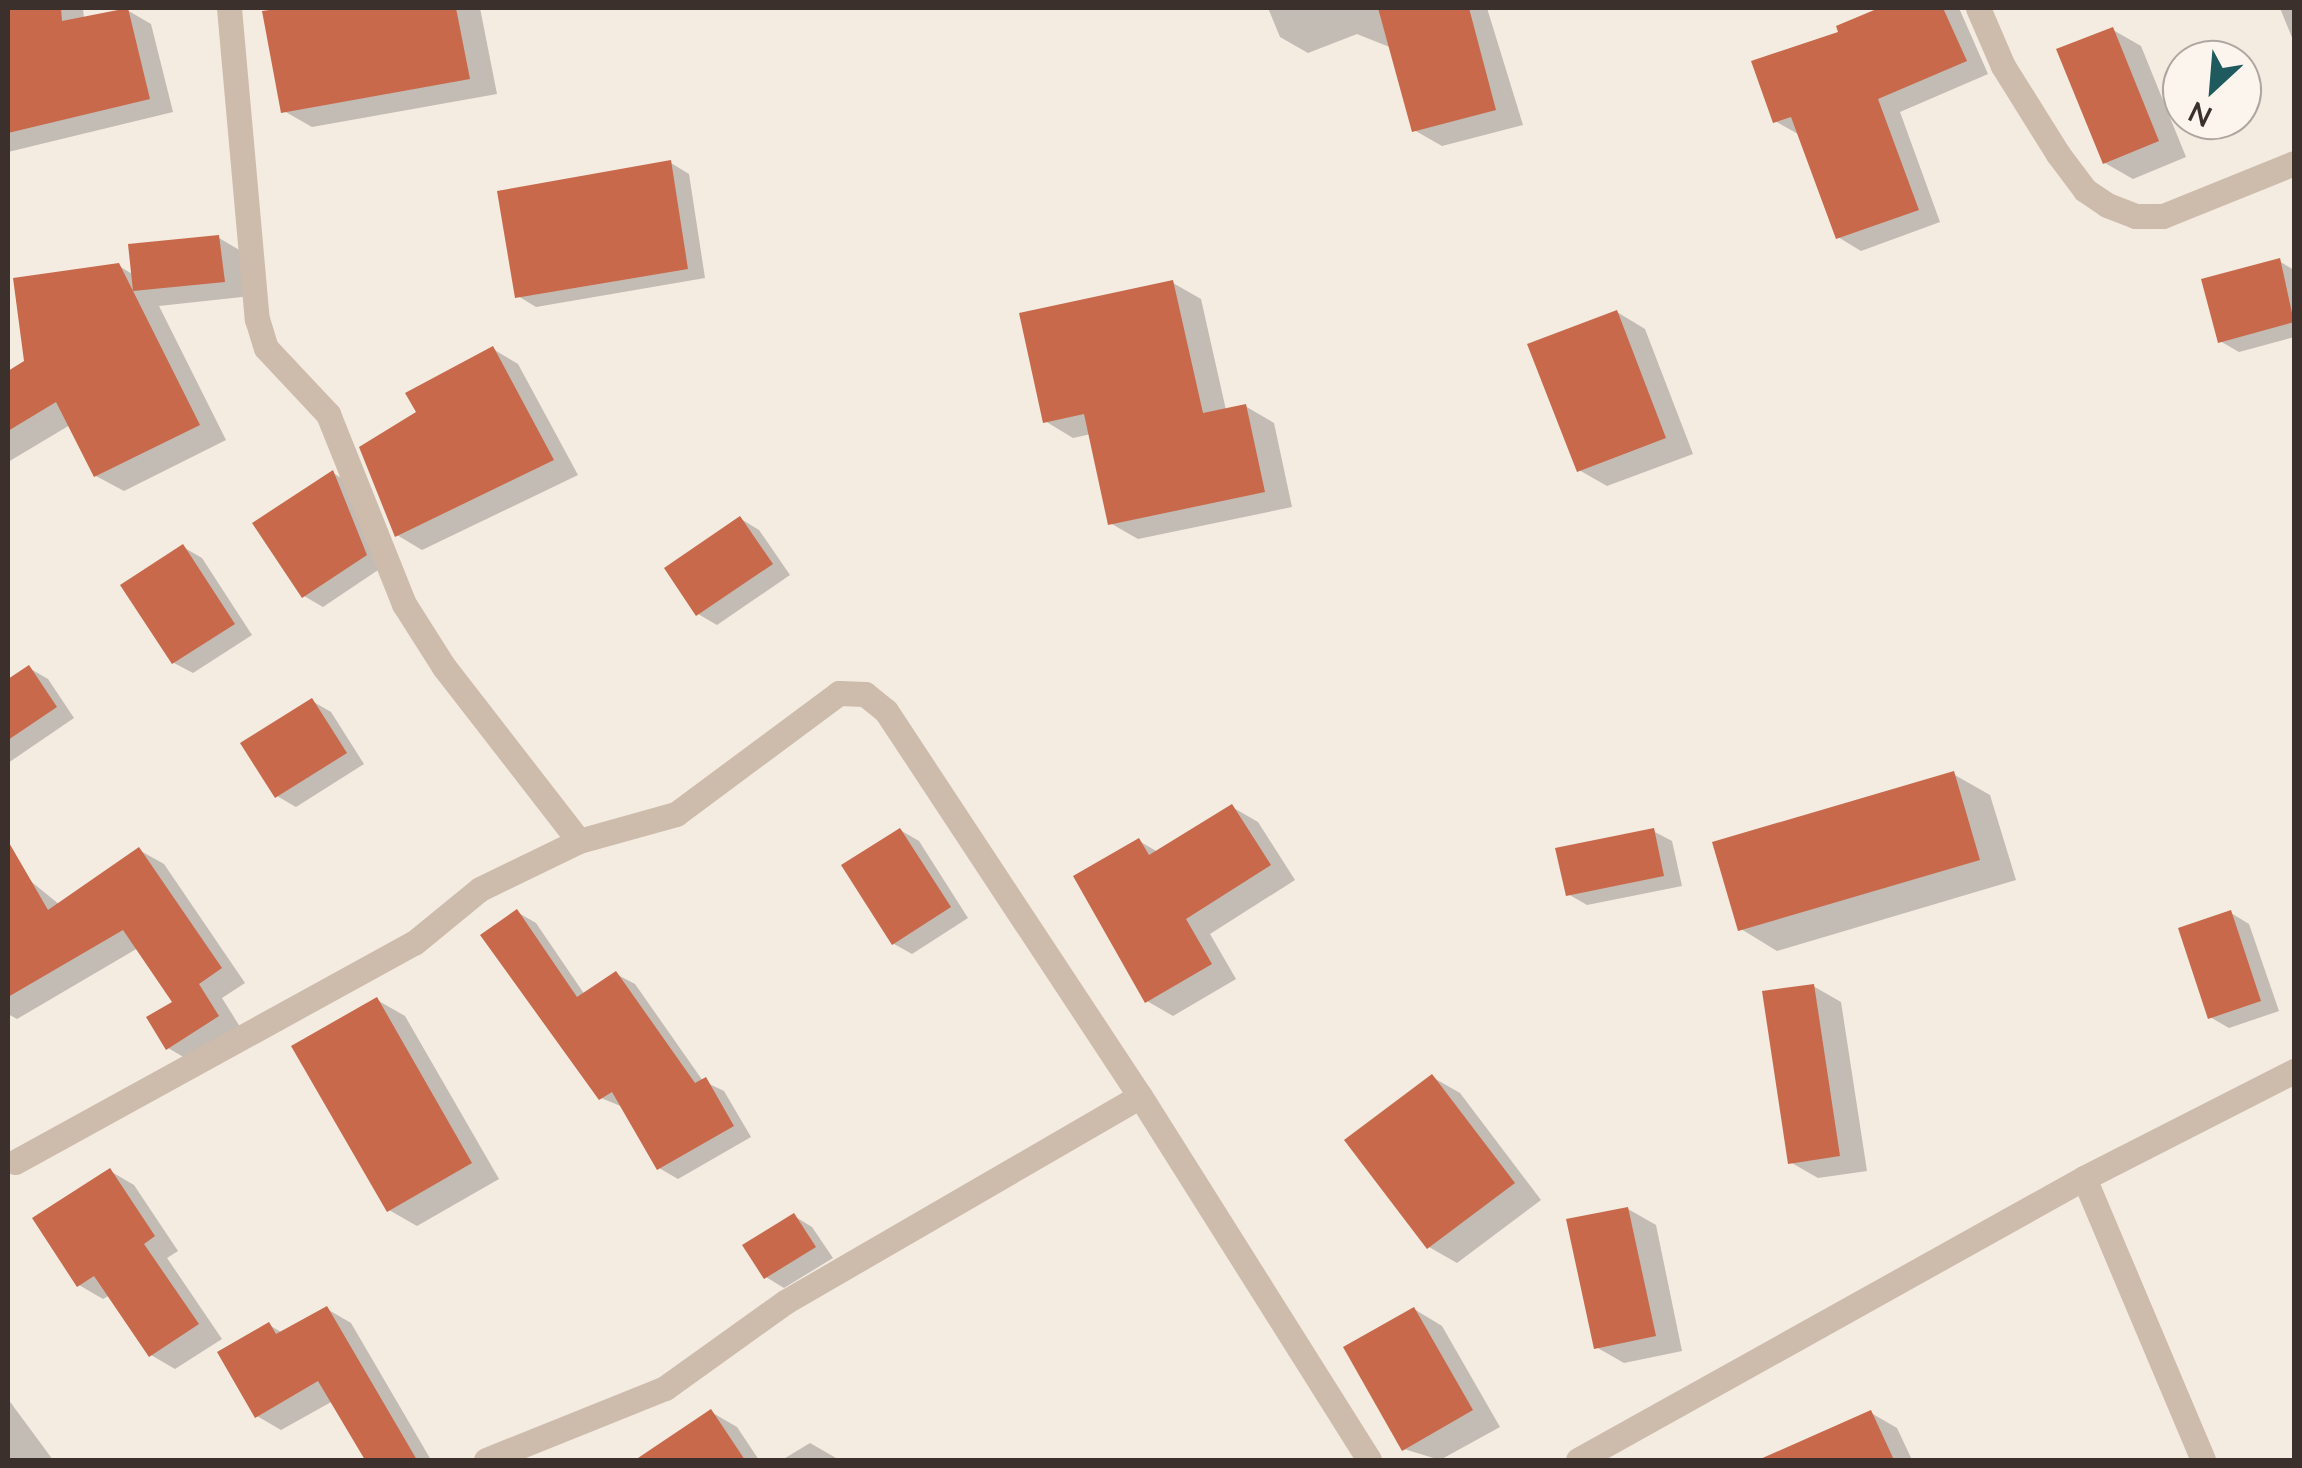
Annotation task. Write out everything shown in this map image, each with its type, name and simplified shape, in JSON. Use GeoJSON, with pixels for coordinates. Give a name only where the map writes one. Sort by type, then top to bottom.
{"type":"FeatureCollection","features":[{"type":"Feature","properties":{"kind":"street"},"geometry":{"type":"LineString","coordinates":[[228,8],[257,319],[266,348],[328,414],[414,620],[579,841]]}},
{"type":"Feature","properties":{"kind":"street"},"geometry":{"type":"LineString","coordinates":[[1978,8],[2004,66],[2058,154],[2085,190],[2107,205],[2135,216],[2163,216],[2294,164]]}},
{"type":"Feature","properties":{"kind":"street"},"geometry":{"type":"LineString","coordinates":[[15,1162],[414,943],[480,889],[579,841],[676,814],[839,693],[864,694],[886,711],[1140,1096],[1369,1460]]}},
{"type":"Feature","properties":{"kind":"street"},"geometry":{"type":"LineString","coordinates":[[1578,1460],[2084,1178],[2294,1071]]}},
{"type":"Feature","properties":{"kind":"street"},"geometry":{"type":"LineString","coordinates":[[486,1460],[665,1388],[784,1302],[1140,1096]]}},
{"type":"Feature","properties":{"kind":"street"},"geometry":{"type":"LineString","coordinates":[[2084,1178],[2203,1460]]}},
{"type":"Feature","properties":{"kind":"building"},"geometry":{"type":"Polygon","coordinates":[[[8,8],[61,8],[62,21],[128,8],[150,99],[8,133],[8,8]]]}},
{"type":"Feature","properties":{"kind":"building"},"geometry":{"type":"Polygon","coordinates":[[[456,8],[470,79],[281,113],[262,11],[456,8]]]}},
{"type":"Feature","properties":{"kind":"building"},"geometry":{"type":"Polygon","coordinates":[[[1378,8],[1469,8],[1496,110],[1412,132],[1378,8]]]}},
{"type":"Feature","properties":{"kind":"building"},"geometry":{"type":"Polygon","coordinates":[[[1879,8],[1943,8],[1967,61],[1878,99],[1919,210],[1836,239],[1791,117],[1773,123],[1751,61],[1838,32],[1836,26],[1879,8]]]}},
{"type":"Feature","properties":{"kind":"building"},"geometry":{"type":"Polygon","coordinates":[[[2113,27],[2159,141],[2103,164],[2056,49],[2113,27]]]}},
{"type":"Feature","properties":{"kind":"building"},"geometry":{"type":"Polygon","coordinates":[[[671,160],[688,269],[515,298],[497,191],[671,160]]]}},
{"type":"Feature","properties":{"kind":"building"},"geometry":{"type":"Polygon","coordinates":[[[219,235],[225,282],[133,291],[128,244],[219,235]]]}},
{"type":"Feature","properties":{"kind":"building"},"geometry":{"type":"Polygon","coordinates":[[[2280,258],[2294,322],[2218,343],[2201,279],[2280,258]]]}},
{"type":"Feature","properties":{"kind":"building"},"geometry":{"type":"Polygon","coordinates":[[[119,263],[200,425],[94,477],[56,402],[8,431],[8,371],[24,361],[13,278],[119,263]]]}},
{"type":"Feature","properties":{"kind":"building"},"geometry":{"type":"Polygon","coordinates":[[[1173,280],[1203,413],[1246,404],[1265,492],[1108,525],[1084,414],[1043,423],[1019,313],[1173,280]]]}},
{"type":"Feature","properties":{"kind":"building"},"geometry":{"type":"Polygon","coordinates":[[[1617,310],[1666,438],[1577,472],[1527,344],[1617,310]]]}},
{"type":"Feature","properties":{"kind":"building"},"geometry":{"type":"Polygon","coordinates":[[[493,346],[554,460],[395,537],[359,447],[416,412],[405,393],[493,346]]]}},
{"type":"Feature","properties":{"kind":"building"},"geometry":{"type":"Polygon","coordinates":[[[333,470],[367,555],[302,598],[252,523],[333,470]]]}},
{"type":"Feature","properties":{"kind":"building"},"geometry":{"type":"Polygon","coordinates":[[[740,516],[773,564],[696,616],[664,568],[740,516]]]}},
{"type":"Feature","properties":{"kind":"building"},"geometry":{"type":"Polygon","coordinates":[[[183,544],[235,624],[172,664],[120,585],[183,544]]]}},
{"type":"Feature","properties":{"kind":"building"},"geometry":{"type":"Polygon","coordinates":[[[29,665],[57,707],[8,740],[8,679],[29,665]]]}},
{"type":"Feature","properties":{"kind":"building"},"geometry":{"type":"Polygon","coordinates":[[[312,698],[347,753],[275,798],[240,743],[312,698]]]}},
{"type":"Feature","properties":{"kind":"building"},"geometry":{"type":"Polygon","coordinates":[[[1954,771],[1980,860],[1738,931],[1712,842],[1954,771]]]}},
{"type":"Feature","properties":{"kind":"building"},"geometry":{"type":"Polygon","coordinates":[[[1232,804],[1271,865],[1186,919],[1212,964],[1145,1003],[1073,876],[1139,838],[1149,855],[1232,804]]]}},
{"type":"Feature","properties":{"kind":"building"},"geometry":{"type":"Polygon","coordinates":[[[900,828],[951,907],[892,945],[841,865],[900,828]]]}},
{"type":"Feature","properties":{"kind":"building"},"geometry":{"type":"Polygon","coordinates":[[[1654,828],[1664,876],[1566,896],[1555,848],[1654,828]]]}},
{"type":"Feature","properties":{"kind":"building"},"geometry":{"type":"Polygon","coordinates":[[[8,841],[48,910],[139,847],[222,968],[199,984],[219,1016],[166,1050],[146,1017],[172,1002],[123,930],[8,997],[8,841]]]}},
{"type":"Feature","properties":{"kind":"building"},"geometry":{"type":"Polygon","coordinates":[[[517,909],[577,997],[616,971],[695,1083],[706,1077],[734,1126],[657,1170],[612,1092],[599,1100],[480,935],[517,909]]]}},
{"type":"Feature","properties":{"kind":"building"},"geometry":{"type":"Polygon","coordinates":[[[2231,910],[2261,1001],[2208,1019],[2178,928],[2231,910]]]}},
{"type":"Feature","properties":{"kind":"building"},"geometry":{"type":"Polygon","coordinates":[[[1814,984],[1840,1156],[1788,1164],[1762,991],[1814,984]]]}},
{"type":"Feature","properties":{"kind":"building"},"geometry":{"type":"Polygon","coordinates":[[[377,997],[472,1163],[387,1212],[291,1046],[377,997]]]}},
{"type":"Feature","properties":{"kind":"building"},"geometry":{"type":"Polygon","coordinates":[[[1432,1074],[1515,1183],[1427,1249],[1344,1140],[1432,1074]]]}},
{"type":"Feature","properties":{"kind":"building"},"geometry":{"type":"Polygon","coordinates":[[[110,1168],[155,1236],[144,1244],[199,1324],[149,1357],[94,1276],[77,1287],[32,1218],[110,1168]]]}},
{"type":"Feature","properties":{"kind":"building"},"geometry":{"type":"Polygon","coordinates":[[[1628,1207],[1656,1336],[1594,1349],[1566,1219],[1628,1207]]]}},
{"type":"Feature","properties":{"kind":"building"},"geometry":{"type":"Polygon","coordinates":[[[794,1213],[816,1247],[764,1279],[742,1245],[794,1213]]]}},
{"type":"Feature","properties":{"kind":"building"},"geometry":{"type":"Polygon","coordinates":[[[327,1306],[417,1460],[365,1460],[318,1381],[255,1418],[217,1352],[269,1322],[276,1334],[327,1306]]]}},
{"type":"Feature","properties":{"kind":"building"},"geometry":{"type":"Polygon","coordinates":[[[1414,1307],[1473,1410],[1402,1451],[1343,1347],[1414,1307]]]}},
{"type":"Feature","properties":{"kind":"building"},"geometry":{"type":"Polygon","coordinates":[[[711,1409],[745,1460],[635,1460],[711,1409]]]}},
{"type":"Feature","properties":{"kind":"building"},"geometry":{"type":"Polygon","coordinates":[[[1871,1410],[1894,1460],[1758,1460],[1871,1410]]]}}]}
